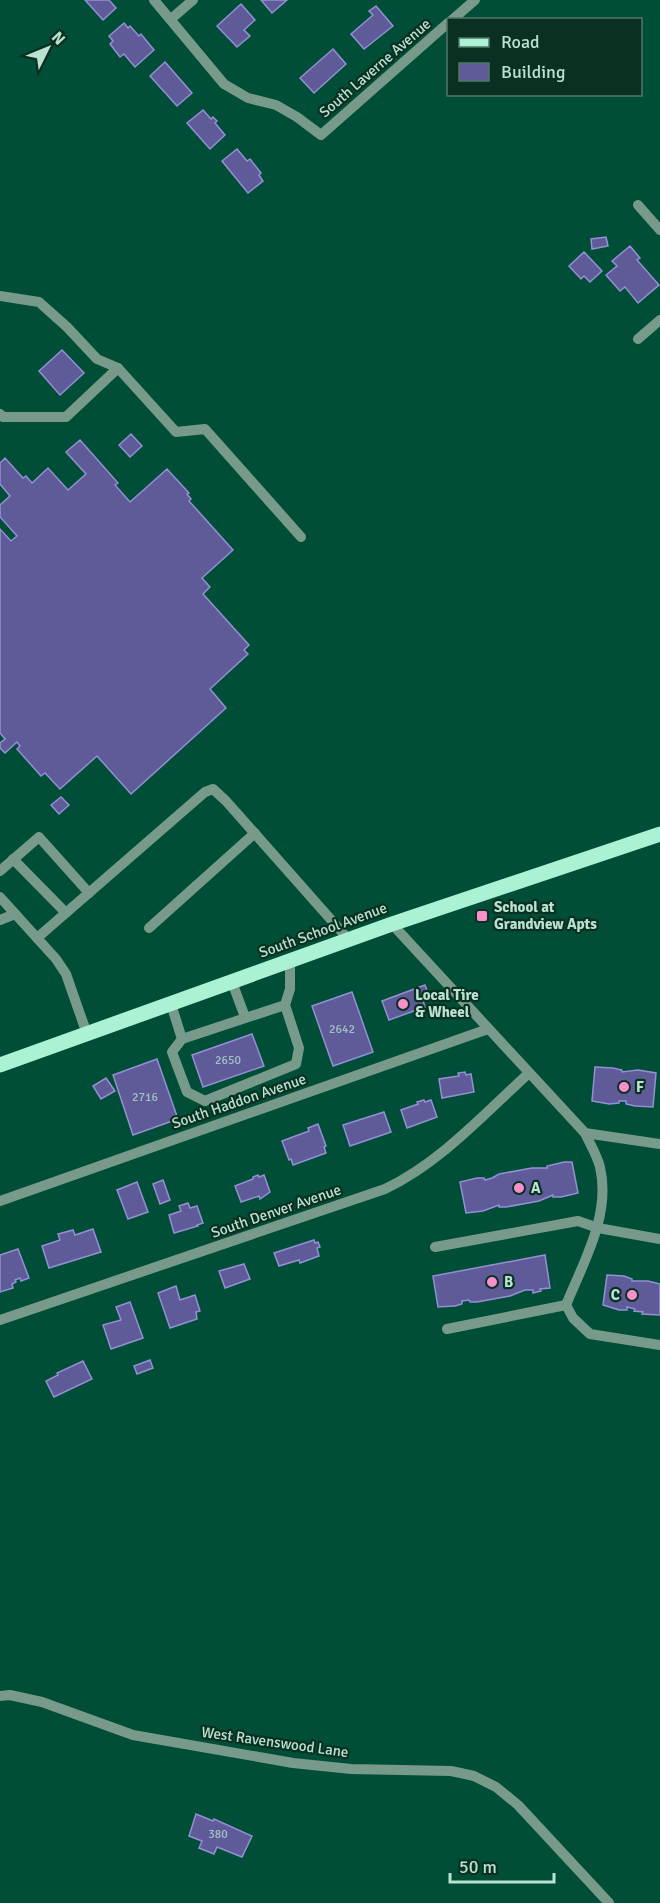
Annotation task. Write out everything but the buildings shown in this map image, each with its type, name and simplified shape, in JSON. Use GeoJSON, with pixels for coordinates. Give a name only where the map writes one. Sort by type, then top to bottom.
{"type":"FeatureCollection","features":[{"type":"Feature","properties":{"kind":"main road","name":"South School Avenue"},"geometry":{"type":"LineString","coordinates":[[0,1065],[392,924],[660,834]]}},
{"type":"Feature","properties":{"kind":"street"},"geometry":{"type":"LineString","coordinates":[[154,0],[171,19],[193,0]]}},
{"type":"Feature","properties":{"kind":"street","name":"South Laverne Avenue"},"geometry":{"type":"LineString","coordinates":[[455,18],[475,0]]}},
{"type":"Feature","properties":{"kind":"street","name":"South Laverne Avenue"},"geometry":{"type":"LineString","coordinates":[[171,19],[224,84],[248,99],[276,105],[321,135],[447,24]]}},
{"type":"Feature","properties":{"kind":"street"},"geometry":{"type":"LineString","coordinates":[[638,205],[660,230]]}},
{"type":"Feature","properties":{"kind":"street"},"geometry":{"type":"LineString","coordinates":[[0,296],[39,302],[68,327],[97,359],[118,368],[176,432],[205,429],[302,537]]}},
{"type":"Feature","properties":{"kind":"street"},"geometry":{"type":"LineString","coordinates":[[638,339],[660,320]]}},
{"type":"Feature","properties":{"kind":"street"},"geometry":{"type":"LineString","coordinates":[[1,417],[66,417],[118,368]]}},
{"type":"Feature","properties":{"kind":"street"},"geometry":{"type":"LineString","coordinates":[[37,938],[209,790],[218,792],[349,940]]}},
{"type":"Feature","properties":{"kind":"street"},"geometry":{"type":"LineString","coordinates":[[149,928],[255,833]]}},
{"type":"Feature","properties":{"kind":"street"},"geometry":{"type":"LineString","coordinates":[[0,871],[39,837],[89,893]]}},
{"type":"Feature","properties":{"kind":"street"},"geometry":{"type":"LineString","coordinates":[[14,859],[66,913]]}},
{"type":"Feature","properties":{"kind":"street"},"geometry":{"type":"LineString","coordinates":[[0,897],[56,959],[66,974],[87,1034]]}},
{"type":"Feature","properties":{"kind":"street"},"geometry":{"type":"LineString","coordinates":[[0,920],[15,914]]}},
{"type":"Feature","properties":{"kind":"street"},"geometry":{"type":"LineString","coordinates":[[392,924],[585,1133],[599,1166],[603,1198],[597,1228],[566,1305]]}},
{"type":"Feature","properties":{"kind":"street"},"geometry":{"type":"LineString","coordinates":[[285,1005],[182,1039],[172,1052],[187,1092],[205,1101],[296,1064],[299,1048],[285,1005],[290,989],[290,961]]}},
{"type":"Feature","properties":{"kind":"street"},"geometry":{"type":"LineString","coordinates":[[232,982],[246,1017]]}},
{"type":"Feature","properties":{"kind":"street"},"geometry":{"type":"LineString","coordinates":[[171,1004],[182,1039]]}},
{"type":"Feature","properties":{"kind":"street","name":"South Haddon Avenue"},"geometry":{"type":"LineString","coordinates":[[0,1202],[488,1029]]}},
{"type":"Feature","properties":{"kind":"street","name":"South Denver Avenue"},"geometry":{"type":"LineString","coordinates":[[0,1320],[394,1185],[437,1156],[529,1073]]}},
{"type":"Feature","properties":{"kind":"street"},"geometry":{"type":"LineString","coordinates":[[585,1133],[660,1144]]}},
{"type":"Feature","properties":{"kind":"street"},"geometry":{"type":"LineString","coordinates":[[435,1247],[578,1221],[597,1228],[660,1239]]}},
{"type":"Feature","properties":{"kind":"street"},"geometry":{"type":"LineString","coordinates":[[447,1329],[566,1305]]}},
{"type":"Feature","properties":{"kind":"street"},"geometry":{"type":"LineString","coordinates":[[566,1305],[573,1318],[590,1334],[660,1345]]}},
{"type":"Feature","properties":{"kind":"street","name":"West Ravenswood Lane"},"geometry":{"type":"LineString","coordinates":[[0,1696],[10,1695],[42,1702],[133,1735],[293,1763],[351,1769],[451,1771],[474,1776],[496,1787],[518,1805],[609,1903]]}},
{"type":"Feature","properties":{"kind":"place","name":"School at Grandview Apts"},"geometry":{"type":"Point","coordinates":[482,916]}},
{"type":"Feature","properties":{"kind":"place","name":"Local Tire & Wheel"},"geometry":{"type":"Point","coordinates":[403,1004]}},
{"type":"Feature","properties":{"kind":"place","name":"F"},"geometry":{"type":"Point","coordinates":[624,1087]}},
{"type":"Feature","properties":{"kind":"place","name":"A"},"geometry":{"type":"Point","coordinates":[519,1188]}},
{"type":"Feature","properties":{"kind":"place","name":"B"},"geometry":{"type":"Point","coordinates":[492,1282]}},
{"type":"Feature","properties":{"kind":"place","name":"C"},"geometry":{"type":"Point","coordinates":[632,1295]}}]}
